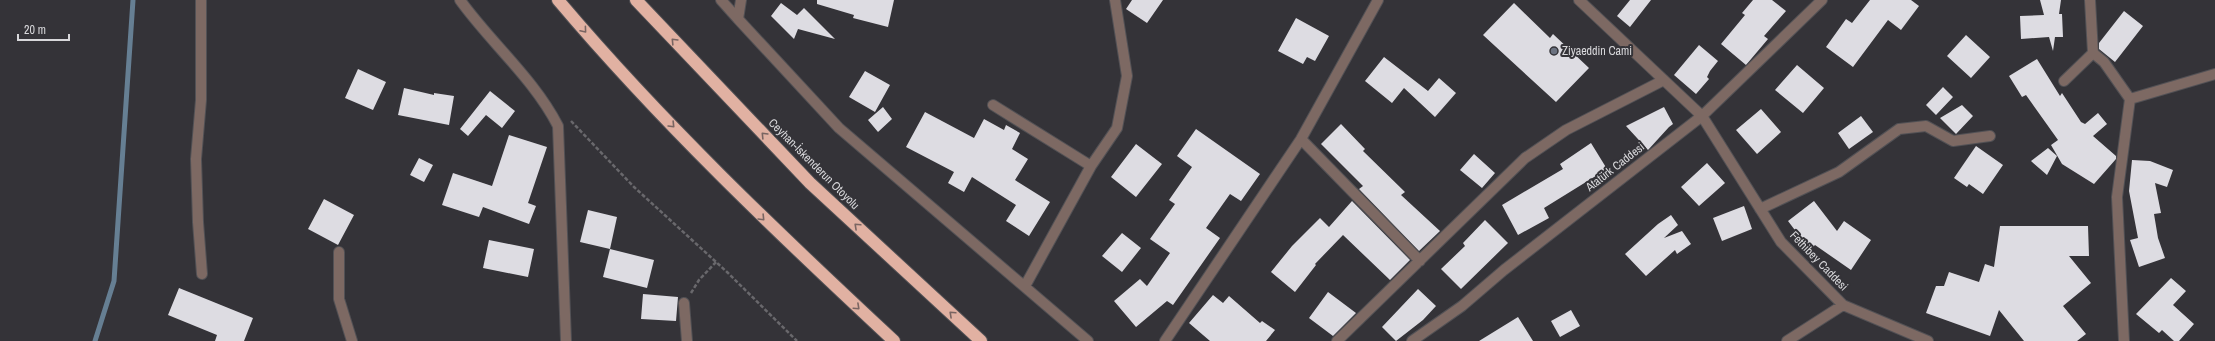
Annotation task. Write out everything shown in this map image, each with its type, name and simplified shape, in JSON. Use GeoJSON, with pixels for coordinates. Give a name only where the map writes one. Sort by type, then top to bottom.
{"type":"FeatureCollection","features":[{"type":"Feature","properties":{"kind":"highway"},"geometry":{"type":"LineString","coordinates":[[558,0],[607,58],[769,225],[894,341]]}},
{"type":"Feature","properties":{"kind":"highway","name":"Ceyhan-İskenderun Otoyolu"},"geometry":{"type":"LineString","coordinates":[[636,0],[810,183],[981,341]]}},
{"type":"Feature","properties":{"kind":"street"},"geometry":{"type":"LineString","coordinates":[[201,0],[201,100],[196,159],[198,222],[202,274]]}},
{"type":"Feature","properties":{"kind":"street"},"geometry":{"type":"LineString","coordinates":[[460,0],[476,22],[546,104],[558,126],[566,341]]}},
{"type":"Feature","properties":{"kind":"street"},"geometry":{"type":"LineString","coordinates":[[721,0],[839,128],[1088,341]]}},
{"type":"Feature","properties":{"kind":"street"},"geometry":{"type":"LineString","coordinates":[[738,19],[741,0]]}},
{"type":"Feature","properties":{"kind":"street"},"geometry":{"type":"LineString","coordinates":[[1025,286],[1091,166],[1117,128],[1127,76],[1115,0]]}},
{"type":"Feature","properties":{"kind":"street"},"geometry":{"type":"LineString","coordinates":[[1165,341],[1301,139],[1378,0]]}},
{"type":"Feature","properties":{"kind":"street","name":"Fethibey Caddesi"},"geometry":{"type":"LineString","coordinates":[[1579,0],[1702,116],[1781,242],[1843,305],[1928,341]]}},
{"type":"Feature","properties":{"kind":"street","name":"Atatürk Caddesi"},"geometry":{"type":"LineString","coordinates":[[1412,341],[1462,306],[1504,270],[1702,116],[1822,0]]}},
{"type":"Feature","properties":{"kind":"street"},"geometry":{"type":"LineString","coordinates":[[2090,0],[2093,53],[2104,62],[2130,99],[2117,197],[2124,341]]}},
{"type":"Feature","properties":{"kind":"street"},"geometry":{"type":"LineString","coordinates":[[2064,80],[2093,53]]}},
{"type":"Feature","properties":{"kind":"street"},"geometry":{"type":"LineString","coordinates":[[2130,99],[2215,74]]}},
{"type":"Feature","properties":{"kind":"street"},"geometry":{"type":"LineString","coordinates":[[1337,341],[1525,158],[1566,130],[1664,80]]}},
{"type":"Feature","properties":{"kind":"street"},"geometry":{"type":"LineString","coordinates":[[994,105],[1091,166]]}},
{"type":"Feature","properties":{"kind":"street"},"geometry":{"type":"LineString","coordinates":[[1760,209],[1839,172],[1898,129],[1926,126],[1953,141],[1990,136]]}},
{"type":"Feature","properties":{"kind":"street"},"geometry":{"type":"LineString","coordinates":[[1301,139],[1420,261]]}},
{"type":"Feature","properties":{"kind":"street"},"geometry":{"type":"LineString","coordinates":[[340,252],[339,299],[352,341]]}},
{"type":"Feature","properties":{"kind":"street"},"geometry":{"type":"LineString","coordinates":[[684,303],[687,341]]}},
{"type":"Feature","properties":{"kind":"street"},"geometry":{"type":"LineString","coordinates":[[1787,341],[1843,305]]}},
{"type":"Feature","properties":{"kind":"path"},"geometry":{"type":"LineString","coordinates":[[546,104],[571,121],[634,187],[716,262],[797,341]]}},
{"type":"Feature","properties":{"kind":"path"},"geometry":{"type":"LineString","coordinates":[[684,303],[699,280],[716,262]]}},
{"type":"Feature","properties":{"kind":"building"},"geometry":{"type":"Polygon","coordinates":[[[817,0],[894,0],[888,27],[853,18],[854,15],[817,4],[817,0]]]}},
{"type":"Feature","properties":{"kind":"building"},"geometry":{"type":"Polygon","coordinates":[[[1132,0],[1163,0],[1147,23],[1126,9],[1132,0]]]}},
{"type":"Feature","properties":{"kind":"building"},"geometry":{"type":"Polygon","coordinates":[[[1630,0],[1651,0],[1630,27],[1617,16],[1630,0]]]}},
{"type":"Feature","properties":{"kind":"building"},"geometry":{"type":"Polygon","coordinates":[[[1753,0],[1772,0],[1786,11],[1764,36],[1768,39],[1746,65],[1721,44],[1745,15],[1742,13],[1753,0]]]}},
{"type":"Feature","properties":{"kind":"building"},"geometry":{"type":"Polygon","coordinates":[[[1870,0],[1911,0],[1919,6],[1901,30],[1888,20],[1853,67],[1826,47],[1846,19],[1852,23],[1870,0]]]}},
{"type":"Feature","properties":{"kind":"building"},"geometry":{"type":"Polygon","coordinates":[[[2040,0],[2061,0],[2059,14],[2062,14],[2063,37],[2055,37],[2053,51],[2049,37],[2021,39],[2020,16],[2044,15],[2040,0]]]}},
{"type":"Feature","properties":{"kind":"building"},"geometry":{"type":"Polygon","coordinates":[[[781,3],[797,15],[804,8],[835,39],[798,29],[794,39],[771,16],[781,3]]]}},
{"type":"Feature","properties":{"kind":"building"},"geometry":{"type":"Polygon","coordinates":[[[1514,3],[1550,38],[1553,34],[1589,68],[1556,102],[1483,35],[1514,3]]]}},
{"type":"Feature","properties":{"kind":"building"},"geometry":{"type":"Polygon","coordinates":[[[2124,11],[2143,26],[2115,62],[2099,49],[2099,43],[2124,11]]]}},
{"type":"Feature","properties":{"kind":"building"},"geometry":{"type":"Polygon","coordinates":[[[1296,18],[1329,36],[1315,61],[1307,57],[1303,64],[1278,51],[1296,18]]]}},
{"type":"Feature","properties":{"kind":"building"},"geometry":{"type":"Polygon","coordinates":[[[1966,35],[1990,57],[1971,78],[1947,56],[1966,35]]]}},
{"type":"Feature","properties":{"kind":"building"},"geometry":{"type":"Polygon","coordinates":[[[1699,45],[1718,61],[1707,77],[1709,79],[1696,94],[1674,75],[1699,45]]]}},
{"type":"Feature","properties":{"kind":"building"},"geometry":{"type":"Polygon","coordinates":[[[1384,57],[1428,91],[1439,78],[1456,93],[1435,117],[1404,88],[1392,103],[1365,81],[1384,57]]]}},
{"type":"Feature","properties":{"kind":"building"},"geometry":{"type":"Polygon","coordinates":[[[2037,59],[2060,96],[2062,93],[2081,122],[2085,124],[2098,113],[2107,124],[2093,136],[2116,156],[2116,159],[2094,184],[2062,164],[2051,145],[2058,140],[2026,95],[2022,97],[2009,76],[2037,59]]]}},
{"type":"Feature","properties":{"kind":"building"},"geometry":{"type":"Polygon","coordinates":[[[1797,65],[1824,88],[1803,113],[1775,90],[1797,65]]]}},
{"type":"Feature","properties":{"kind":"building"},"geometry":{"type":"Polygon","coordinates":[[[358,69],[386,82],[373,110],[345,98],[358,69]]]}},
{"type":"Feature","properties":{"kind":"building"},"geometry":{"type":"Polygon","coordinates":[[[865,71],[890,85],[875,112],[849,97],[865,71]]]}},
{"type":"Feature","properties":{"kind":"building"},"geometry":{"type":"Polygon","coordinates":[[[1943,87],[1953,97],[1936,115],[1926,105],[1943,87]]]}},
{"type":"Feature","properties":{"kind":"building"},"geometry":{"type":"Polygon","coordinates":[[[404,88],[434,95],[434,93],[454,96],[449,125],[398,115],[404,88]]]}},
{"type":"Feature","properties":{"kind":"building"},"geometry":{"type":"Polygon","coordinates":[[[490,91],[515,111],[502,128],[486,115],[468,136],[460,129],[490,91]]]}},
{"type":"Feature","properties":{"kind":"building"},"geometry":{"type":"Polygon","coordinates":[[[1962,105],[1973,116],[1956,134],[1940,118],[1962,105]]]}},
{"type":"Feature","properties":{"kind":"building"},"geometry":{"type":"Polygon","coordinates":[[[883,107],[892,119],[878,132],[868,120],[883,107]]]}},
{"type":"Feature","properties":{"kind":"building"},"geometry":{"type":"Polygon","coordinates":[[[1664,107],[1673,124],[1648,150],[1626,126],[1664,107]]]}},
{"type":"Feature","properties":{"kind":"building"},"geometry":{"type":"Polygon","coordinates":[[[1761,109],[1781,132],[1757,154],[1736,130],[1761,109]]]}},
{"type":"Feature","properties":{"kind":"building"},"geometry":{"type":"Polygon","coordinates":[[[925,112],[974,138],[984,119],[1004,130],[1006,125],[1020,133],[1012,149],[1028,159],[1015,180],[1050,202],[1029,236],[1006,221],[1016,205],[972,177],[964,192],[948,183],[954,172],[906,147],[925,112]]]}},
{"type":"Feature","properties":{"kind":"building"},"geometry":{"type":"Polygon","coordinates":[[[1861,116],[1873,132],[1849,149],[1838,133],[1861,116]]]}},
{"type":"Feature","properties":{"kind":"building"},"geometry":{"type":"Polygon","coordinates":[[[1341,124],[1365,149],[1363,151],[1405,192],[1401,195],[1440,231],[1419,251],[1359,189],[1363,186],[1321,144],[1341,124]]]}},
{"type":"Feature","properties":{"kind":"building"},"geometry":{"type":"Polygon","coordinates":[[[1196,129],[1260,174],[1241,201],[1230,194],[1206,228],[1220,238],[1173,305],[1167,301],[1136,327],[1114,301],[1140,279],[1147,286],[1170,253],[1150,239],[1175,204],[1169,200],[1192,167],[1177,156],[1196,129]]]}},
{"type":"Feature","properties":{"kind":"building"},"geometry":{"type":"Polygon","coordinates":[[[509,135],[547,147],[528,203],[536,206],[529,224],[483,207],[479,217],[442,205],[453,173],[492,186],[509,135]]]}},
{"type":"Feature","properties":{"kind":"building"},"geometry":{"type":"Polygon","coordinates":[[[1591,143],[1607,169],[1544,208],[1549,218],[1518,235],[1502,205],[1563,169],[1560,164],[1591,143]]]}},
{"type":"Feature","properties":{"kind":"building"},"geometry":{"type":"Polygon","coordinates":[[[1136,144],[1162,164],[1136,197],[1111,177],[1136,144]]]}},
{"type":"Feature","properties":{"kind":"building"},"geometry":{"type":"Polygon","coordinates":[[[1976,146],[2003,165],[1983,194],[1969,184],[1967,187],[1954,178],[1976,146]]]}},
{"type":"Feature","properties":{"kind":"building"},"geometry":{"type":"Polygon","coordinates":[[[2048,148],[2057,156],[2047,175],[2031,161],[2048,148]]]}},
{"type":"Feature","properties":{"kind":"building"},"geometry":{"type":"Polygon","coordinates":[[[1474,154],[1495,173],[1482,188],[1460,170],[1474,154]]]}},
{"type":"Feature","properties":{"kind":"building"},"geometry":{"type":"Polygon","coordinates":[[[419,158],[433,165],[424,182],[410,175],[419,158]]]}},
{"type":"Feature","properties":{"kind":"building"},"geometry":{"type":"Polygon","coordinates":[[[2132,160],[2150,161],[2173,170],[2167,187],[2155,183],[2161,213],[2154,214],[2158,238],[2165,258],[2139,267],[2130,240],[2138,238],[2129,191],[2132,160]]]}},
{"type":"Feature","properties":{"kind":"building"},"geometry":{"type":"Polygon","coordinates":[[[1707,163],[1725,183],[1699,206],[1681,187],[1707,163]]]}},
{"type":"Feature","properties":{"kind":"building"},"geometry":{"type":"Polygon","coordinates":[[[324,199],[354,215],[338,245],[308,229],[324,199]]]}},
{"type":"Feature","properties":{"kind":"building"},"geometry":{"type":"Polygon","coordinates":[[[1352,201],[1410,260],[1390,280],[1343,235],[1315,264],[1316,265],[1295,292],[1271,272],[1292,246],[1320,218],[1329,227],[1352,201]]]}},
{"type":"Feature","properties":{"kind":"building"},"geometry":{"type":"Polygon","coordinates":[[[1814,201],[1837,231],[1844,221],[1871,240],[1851,270],[1815,245],[1810,250],[1788,221],[1814,201]]]}},
{"type":"Feature","properties":{"kind":"building"},"geometry":{"type":"Polygon","coordinates":[[[1744,206],[1752,229],[1722,241],[1713,218],[1744,206]]]}},
{"type":"Feature","properties":{"kind":"building"},"geometry":{"type":"Polygon","coordinates":[[[588,210],[617,217],[610,249],[580,242],[588,210]]]}},
{"type":"Feature","properties":{"kind":"building"},"geometry":{"type":"Polygon","coordinates":[[[1671,215],[1678,225],[1664,238],[1682,231],[1691,244],[1677,254],[1675,250],[1646,276],[1625,254],[1658,224],[1671,215]]]}},
{"type":"Feature","properties":{"kind":"building"},"geometry":{"type":"Polygon","coordinates":[[[1485,220],[1508,243],[1461,289],[1441,269],[1465,246],[1463,243],[1485,220]]]}},
{"type":"Feature","properties":{"kind":"building"},"geometry":{"type":"Polygon","coordinates":[[[2000,226],[2088,226],[2089,256],[2069,256],[2091,283],[2063,306],[2086,334],[2077,341],[2024,341],[1999,310],[1990,336],[1926,313],[1936,286],[1944,286],[1949,272],[1979,282],[1985,264],[1994,267],[2000,226]]]}},
{"type":"Feature","properties":{"kind":"building"},"geometry":{"type":"Polygon","coordinates":[[[1122,233],[1141,248],[1122,272],[1102,256],[1122,233]]]}},
{"type":"Feature","properties":{"kind":"building"},"geometry":{"type":"Polygon","coordinates":[[[489,240],[534,249],[528,277],[483,268],[489,240]]]}},
{"type":"Feature","properties":{"kind":"building"},"geometry":{"type":"Polygon","coordinates":[[[610,249],[654,260],[647,288],[603,277],[610,249]]]}},
{"type":"Feature","properties":{"kind":"building"},"geometry":{"type":"Polygon","coordinates":[[[2171,278],[2186,291],[2173,305],[2194,324],[2179,341],[2174,341],[2162,330],[2159,333],[2136,314],[2171,278]]]}},
{"type":"Feature","properties":{"kind":"building"},"geometry":{"type":"Polygon","coordinates":[[[179,288],[253,318],[244,341],[215,341],[217,335],[168,315],[179,288]]]}},
{"type":"Feature","properties":{"kind":"building"},"geometry":{"type":"Polygon","coordinates":[[[1418,289],[1436,306],[1423,320],[1396,341],[1382,327],[1418,289]]]}},
{"type":"Feature","properties":{"kind":"building"},"geometry":{"type":"Polygon","coordinates":[[[1328,292],[1356,313],[1333,336],[1309,318],[1328,292]]]}},
{"type":"Feature","properties":{"kind":"building"},"geometry":{"type":"Polygon","coordinates":[[[643,294],[678,297],[676,321],[641,319],[643,294]]]}},
{"type":"Feature","properties":{"kind":"building"},"geometry":{"type":"Polygon","coordinates":[[[1213,295],[1223,303],[1229,296],[1260,323],[1262,321],[1275,330],[1266,341],[1210,341],[1189,323],[1213,295]]]}},
{"type":"Feature","properties":{"kind":"building"},"geometry":{"type":"Polygon","coordinates":[[[1571,310],[1580,326],[1560,337],[1551,321],[1571,310]]]}},
{"type":"Feature","properties":{"kind":"building"},"geometry":{"type":"Polygon","coordinates":[[[1518,317],[1533,341],[1479,341],[1518,317]]]}},
{"type":"Feature","properties":{"kind":"waterway"},"geometry":{"type":"LineString","coordinates":[[95,341],[114,281],[133,0]]}},
{"type":"Feature","properties":{"kind":"place","name":"Ziyaeddin Cami"},"geometry":{"type":"Point","coordinates":[1554,51]}}]}
